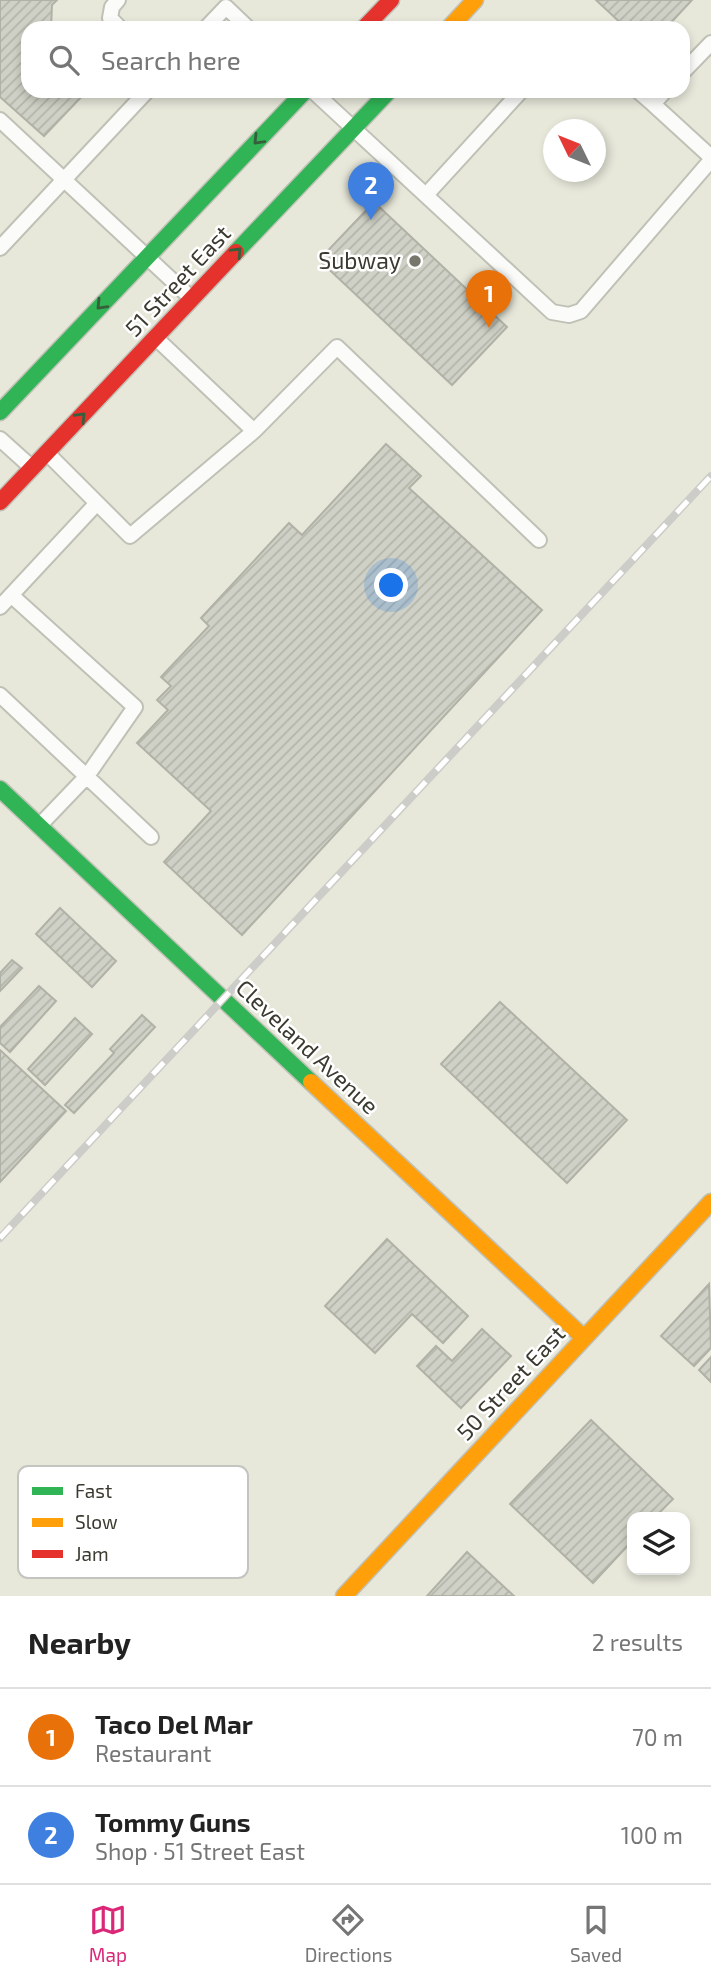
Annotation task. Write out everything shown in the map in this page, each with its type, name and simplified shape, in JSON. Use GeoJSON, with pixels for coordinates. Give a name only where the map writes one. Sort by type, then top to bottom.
{"type":"FeatureCollection","features":[{"type":"Feature","properties":{"kind":"street"},"geometry":{"type":"LineString","coordinates":[[371,21],[391,0]]}},
{"type":"Feature","properties":{"kind":"street"},"geometry":{"type":"LineString","coordinates":[[456,21],[475,0]]}},
{"type":"Feature","properties":{"kind":"street","name":"51 Street East"},"geometry":{"type":"LineString","coordinates":[[0,412],[297,98]]}},
{"type":"Feature","properties":{"kind":"street","name":"51 Street East"},"geometry":{"type":"LineString","coordinates":[[0,502],[382,98]]}},
{"type":"Feature","properties":{"kind":"street","name":"Cleveland Avenue"},"geometry":{"type":"LineString","coordinates":[[0,789],[584,1338]]}},
{"type":"Feature","properties":{"kind":"street","name":"50 Street East"},"geometry":{"type":"LineString","coordinates":[[344,1596],[711,1202]]}},
{"type":"Feature","properties":{"kind":"lane"},"geometry":{"type":"LineString","coordinates":[[113,21],[110,18],[112,7],[118,0]]}},
{"type":"Feature","properties":{"kind":"lane"},"geometry":{"type":"LineString","coordinates":[[210,21],[222,3],[241,21]]}},
{"type":"Feature","properties":{"kind":"lane"},"geometry":{"type":"LineString","coordinates":[[690,65],[711,43]]}},
{"type":"Feature","properties":{"kind":"lane"},"geometry":{"type":"LineString","coordinates":[[0,248],[140,98]]}},
{"type":"Feature","properties":{"kind":"lane"},"geometry":{"type":"LineString","coordinates":[[321,98],[552,312],[569,315],[581,311],[711,158],[646,98]]}},
{"type":"Feature","properties":{"kind":"lane"},"geometry":{"type":"LineString","coordinates":[[426,195],[515,98]]}},
{"type":"Feature","properties":{"kind":"lane"},"geometry":{"type":"LineString","coordinates":[[653,104],[659,98]]}},
{"type":"Feature","properties":{"kind":"lane"},"geometry":{"type":"LineString","coordinates":[[0,120],[192,299]]}},
{"type":"Feature","properties":{"kind":"lane"},"geometry":{"type":"LineString","coordinates":[[156,338],[254,431]]}},
{"type":"Feature","properties":{"kind":"lane"},"geometry":{"type":"LineString","coordinates":[[47,453],[131,537],[254,431],[337,347],[539,540]]}},
{"type":"Feature","properties":{"kind":"lane"},"geometry":{"type":"LineString","coordinates":[[0,439],[32,468]]}},
{"type":"Feature","properties":{"kind":"lane"},"geometry":{"type":"LineString","coordinates":[[0,607],[97,503]]}},
{"type":"Feature","properties":{"kind":"lane"},"geometry":{"type":"LineString","coordinates":[[11,595],[135,707],[87,776],[39,826]]}},
{"type":"Feature","properties":{"kind":"lane"},"geometry":{"type":"LineString","coordinates":[[0,695],[151,837]]}},
{"type":"Feature","properties":{"kind":"building"},"geometry":{"type":"Polygon","coordinates":[[[0,0],[57,0],[52,5],[51,21],[21,21],[21,98],[80,98],[44,136],[0,97],[0,0]]]}},
{"type":"Feature","properties":{"kind":"building"},"geometry":{"type":"Polygon","coordinates":[[[596,0],[692,0],[672,21],[618,21],[596,0]]]}},
{"type":"Feature","properties":{"kind":"building"},"geometry":{"type":"Polygon","coordinates":[[[374,202],[507,327],[452,385],[319,260],[374,202]]]}},
{"type":"Feature","properties":{"kind":"building"},"geometry":{"type":"Polygon","coordinates":[[[386,444],[421,476],[409,488],[542,610],[242,935],[164,862],[211,811],[137,743],[168,710],[157,700],[171,686],[161,677],[209,626],[201,618],[289,523],[302,535],[386,444]]]}},
{"type":"Feature","properties":{"kind":"building"},"geometry":{"type":"Polygon","coordinates":[[[60,908],[116,961],[92,987],[36,934],[60,908]]]}},
{"type":"Feature","properties":{"kind":"building"},"geometry":{"type":"Polygon","coordinates":[[[12,960],[22,968],[0,991],[0,973],[12,960]]]}},
{"type":"Feature","properties":{"kind":"building"},"geometry":{"type":"Polygon","coordinates":[[[39,986],[56,1001],[10,1052],[0,1043],[0,1027],[39,986]]]}},
{"type":"Feature","properties":{"kind":"building"},"geometry":{"type":"Polygon","coordinates":[[[500,1002],[627,1120],[567,1183],[441,1064],[500,1002]]]}},
{"type":"Feature","properties":{"kind":"building"},"geometry":{"type":"Polygon","coordinates":[[[142,1015],[155,1027],[74,1113],[65,1105],[114,1053],[110,1049],[142,1015]]]}},
{"type":"Feature","properties":{"kind":"building"},"geometry":{"type":"Polygon","coordinates":[[[75,1018],[92,1034],[45,1085],[28,1069],[75,1018]]]}},
{"type":"Feature","properties":{"kind":"building"},"geometry":{"type":"Polygon","coordinates":[[[0,1050],[66,1111],[0,1182],[0,1050]]]}},
{"type":"Feature","properties":{"kind":"building"},"geometry":{"type":"Polygon","coordinates":[[[387,1239],[468,1316],[443,1343],[412,1314],[375,1353],[325,1306],[387,1239]]]}},
{"type":"Feature","properties":{"kind":"building"},"geometry":{"type":"Polygon","coordinates":[[[709,1284],[711,1348],[694,1366],[661,1336],[709,1284]]]}},
{"type":"Feature","properties":{"kind":"building"},"geometry":{"type":"Polygon","coordinates":[[[482,1329],[511,1356],[461,1408],[417,1366],[436,1346],[452,1361],[482,1329]]]}},
{"type":"Feature","properties":{"kind":"building"},"geometry":{"type":"Polygon","coordinates":[[[711,1357],[711,1382],[699,1370],[711,1357]]]}},
{"type":"Feature","properties":{"kind":"building"},"geometry":{"type":"Polygon","coordinates":[[[591,1420],[673,1499],[660,1512],[627,1512],[627,1546],[593,1583],[510,1504],[591,1420]]]}},
{"type":"Feature","properties":{"kind":"building"},"geometry":{"type":"Polygon","coordinates":[[[467,1552],[514,1596],[427,1596],[467,1552]]]}},
{"type":"Feature","properties":{"kind":"railway"},"geometry":{"type":"LineString","coordinates":[[0,1238],[711,476]]}},
{"type":"Feature","properties":{"kind":"traffic: fast"},"geometry":{"type":"LineString","coordinates":[[0,412],[298,98]]}},
{"type":"Feature","properties":{"kind":"traffic: fast"},"geometry":{"type":"LineString","coordinates":[[236,252],[382,98]]}},
{"type":"Feature","properties":{"kind":"traffic: fast"},"geometry":{"type":"LineString","coordinates":[[0,789],[311,1082]]}},
{"type":"Feature","properties":{"kind":"traffic: slow"},"geometry":{"type":"LineString","coordinates":[[456,21],[475,0]]}},
{"type":"Feature","properties":{"kind":"traffic: slow"},"geometry":{"type":"LineString","coordinates":[[311,1082],[584,1338]]}},
{"type":"Feature","properties":{"kind":"traffic: slow"},"geometry":{"type":"LineString","coordinates":[[344,1596],[711,1202]]}},
{"type":"Feature","properties":{"kind":"traffic: jam"},"geometry":{"type":"LineString","coordinates":[[371,21],[391,0]]}},
{"type":"Feature","properties":{"kind":"traffic: jam"},"geometry":{"type":"LineString","coordinates":[[0,502],[236,252]]}},
{"type":"Feature","properties":{"kind":"place","name":"Tommy Guns"},"geometry":{"type":"Point","coordinates":[371,220]}},
{"type":"Feature","properties":{"kind":"place","name":"Subway"},"geometry":{"type":"Point","coordinates":[415,261]}},
{"type":"Feature","properties":{"kind":"place","name":"Taco Del Mar"},"geometry":{"type":"Point","coordinates":[489,328]}}]}
